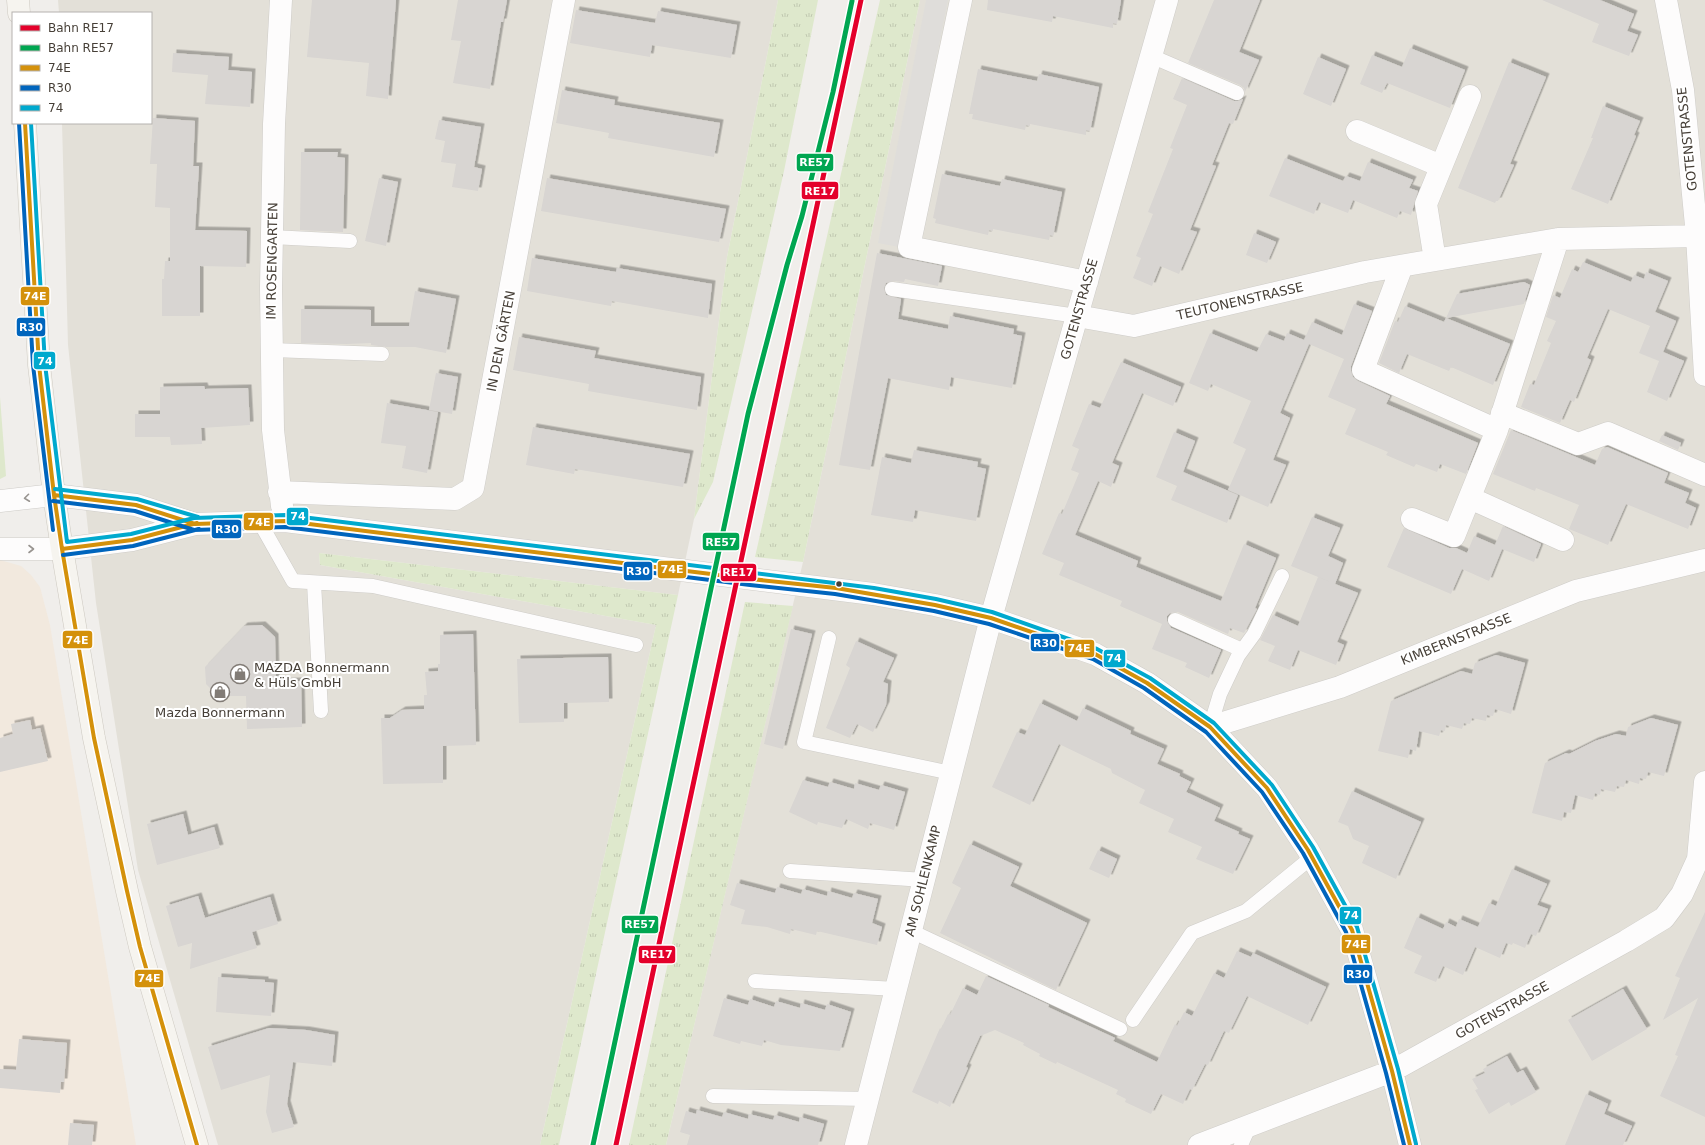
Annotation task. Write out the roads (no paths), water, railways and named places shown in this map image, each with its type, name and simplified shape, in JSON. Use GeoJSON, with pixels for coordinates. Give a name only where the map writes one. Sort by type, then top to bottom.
{"type":"FeatureCollection","features":[{"type":"Feature","properties":{"kind":"main road"},"geometry":{"type":"LineString","coordinates":[[18,0],[19,12]]}},
{"type":"Feature","properties":{"kind":"main road"},"geometry":{"type":"LineString","coordinates":[[25,124],[39,365],[54,495],[62,549],[94,738],[126,891],[140,947],[197,1145]]}},
{"type":"Feature","properties":{"kind":"street","name":"IM ROSENGARTEN"},"geometry":{"type":"LineString","coordinates":[[281,0],[274,124],[271,288],[273,430],[279,492],[285,521]]}},
{"type":"Feature","properties":{"kind":"street","name":"IN DEN GÄRTEN"},"geometry":{"type":"LineString","coordinates":[[279,492],[455,499],[473,488],[564,0]]}},
{"type":"Feature","properties":{"kind":"street"},"geometry":{"type":"LineString","coordinates":[[961,0],[909,247],[1087,282]]}},
{"type":"Feature","properties":{"kind":"street","name":"GOTENSTRASSE"},"geometry":{"type":"LineString","coordinates":[[991,618],[1167,0]]}},
{"type":"Feature","properties":{"kind":"street","name":"GOTENSTRASSE"},"geometry":{"type":"LineString","coordinates":[[1666,0],[1683,90],[1697,236],[1705,375]]}},
{"type":"Feature","properties":{"kind":"street"},"geometry":{"type":"LineString","coordinates":[[1435,260],[1426,204],[1470,96]]}},
{"type":"Feature","properties":{"kind":"street"},"geometry":{"type":"LineString","coordinates":[[1357,131],[1441,166]]}},
{"type":"Feature","properties":{"kind":"street","name":"TEUTONENSTRASSE"},"geometry":{"type":"LineString","coordinates":[[1077,316],[1134,326],[1365,272],[1558,239],[1697,236]]}},
{"type":"Feature","properties":{"kind":"street"},"geometry":{"type":"LineString","coordinates":[[1412,519],[1454,536],[1500,422],[1558,239]]}},
{"type":"Feature","properties":{"kind":"street"},"geometry":{"type":"LineString","coordinates":[[1402,266],[1363,370],[1500,422],[1578,444],[1608,433],[1705,475]]}},
{"type":"Feature","properties":{"kind":"street"},"geometry":{"type":"LineString","coordinates":[[0,501],[54,495],[136,505],[195,524]]}},
{"type":"Feature","properties":{"kind":"street"},"geometry":{"type":"LineString","coordinates":[[1470,498],[1563,540]]}},
{"type":"Feature","properties":{"kind":"street"},"geometry":{"type":"LineString","coordinates":[[0,548],[62,549],[132,540],[195,524],[285,521],[751,579],[836,588],[935,605],[991,618],[1095,654],[1147,683],[1210,727],[1267,788],[1312,857],[1352,930],[1392,1071],[1410,1145]]}},
{"type":"Feature","properties":{"kind":"street","name":"KIMBERNSTRASSE"},"geometry":{"type":"LineString","coordinates":[[1210,727],[1340,687],[1576,591],[1705,560]]}},
{"type":"Feature","properties":{"kind":"street","name":"AM SOHLENKAMP"},"geometry":{"type":"LineString","coordinates":[[860,1144],[868,1099],[991,618]]}},
{"type":"Feature","properties":{"kind":"street","name":"GOTENSTRASSE"},"geometry":{"type":"LineString","coordinates":[[1199,1145],[1245,1136],[1392,1071],[1626,942],[1664,918],[1682,894],[1698,859],[1705,782]]}},
{"type":"Feature","properties":{"kind":"lane"},"geometry":{"type":"LineString","coordinates":[[1151,56],[1237,93]]}},
{"type":"Feature","properties":{"kind":"lane"},"geometry":{"type":"LineString","coordinates":[[272,237],[350,241]]}},
{"type":"Feature","properties":{"kind":"lane"},"geometry":{"type":"LineString","coordinates":[[892,289],[1077,316]]}},
{"type":"Feature","properties":{"kind":"lane"},"geometry":{"type":"LineString","coordinates":[[272,350],[382,354]]}},
{"type":"Feature","properties":{"kind":"lane"},"geometry":{"type":"LineString","coordinates":[[259,521],[293,581],[373,586],[636,645]]}},
{"type":"Feature","properties":{"kind":"lane"},"geometry":{"type":"LineString","coordinates":[[1210,727],[1220,694],[1238,656],[1254,634],[1282,576]]}},
{"type":"Feature","properties":{"kind":"lane"},"geometry":{"type":"LineString","coordinates":[[314,583],[321,710]]}},
{"type":"Feature","properties":{"kind":"lane"},"geometry":{"type":"LineString","coordinates":[[1175,620],[1242,650]]}},
{"type":"Feature","properties":{"kind":"lane"},"geometry":{"type":"LineString","coordinates":[[829,638],[804,742],[951,773]]}},
{"type":"Feature","properties":{"kind":"lane"},"geometry":{"type":"LineString","coordinates":[[1133,1020],[1192,933],[1246,911],[1312,857]]}},
{"type":"Feature","properties":{"kind":"lane"},"geometry":{"type":"LineString","coordinates":[[790,871],[924,880]]}},
{"type":"Feature","properties":{"kind":"lane"},"geometry":{"type":"LineString","coordinates":[[911,931],[1120,1029]]}},
{"type":"Feature","properties":{"kind":"lane"},"geometry":{"type":"LineString","coordinates":[[755,981],[896,989]]}},
{"type":"Feature","properties":{"kind":"lane"},"geometry":{"type":"LineString","coordinates":[[713,1096],[868,1099]]}},
{"type":"Feature","properties":{"kind":"rail line","name":"RE17"},"geometry":{"type":"LineString","coordinates":[[616,1145],[861,0]]}},
{"type":"Feature","properties":{"kind":"rail line","name":"RE57"},"geometry":{"type":"LineString","coordinates":[[593,1145],[748,414],[787,265],[802,216],[833,92],[852,1]]}},
{"type":"Feature","properties":{"kind":"place","name":"MAZDA Bonnermann & Hüls GmbH"},"geometry":{"type":"Point","coordinates":[240,674]}},
{"type":"Feature","properties":{"kind":"place","name":"Mazda Bonnermann"},"geometry":{"type":"Point","coordinates":[220,692]}}]}
